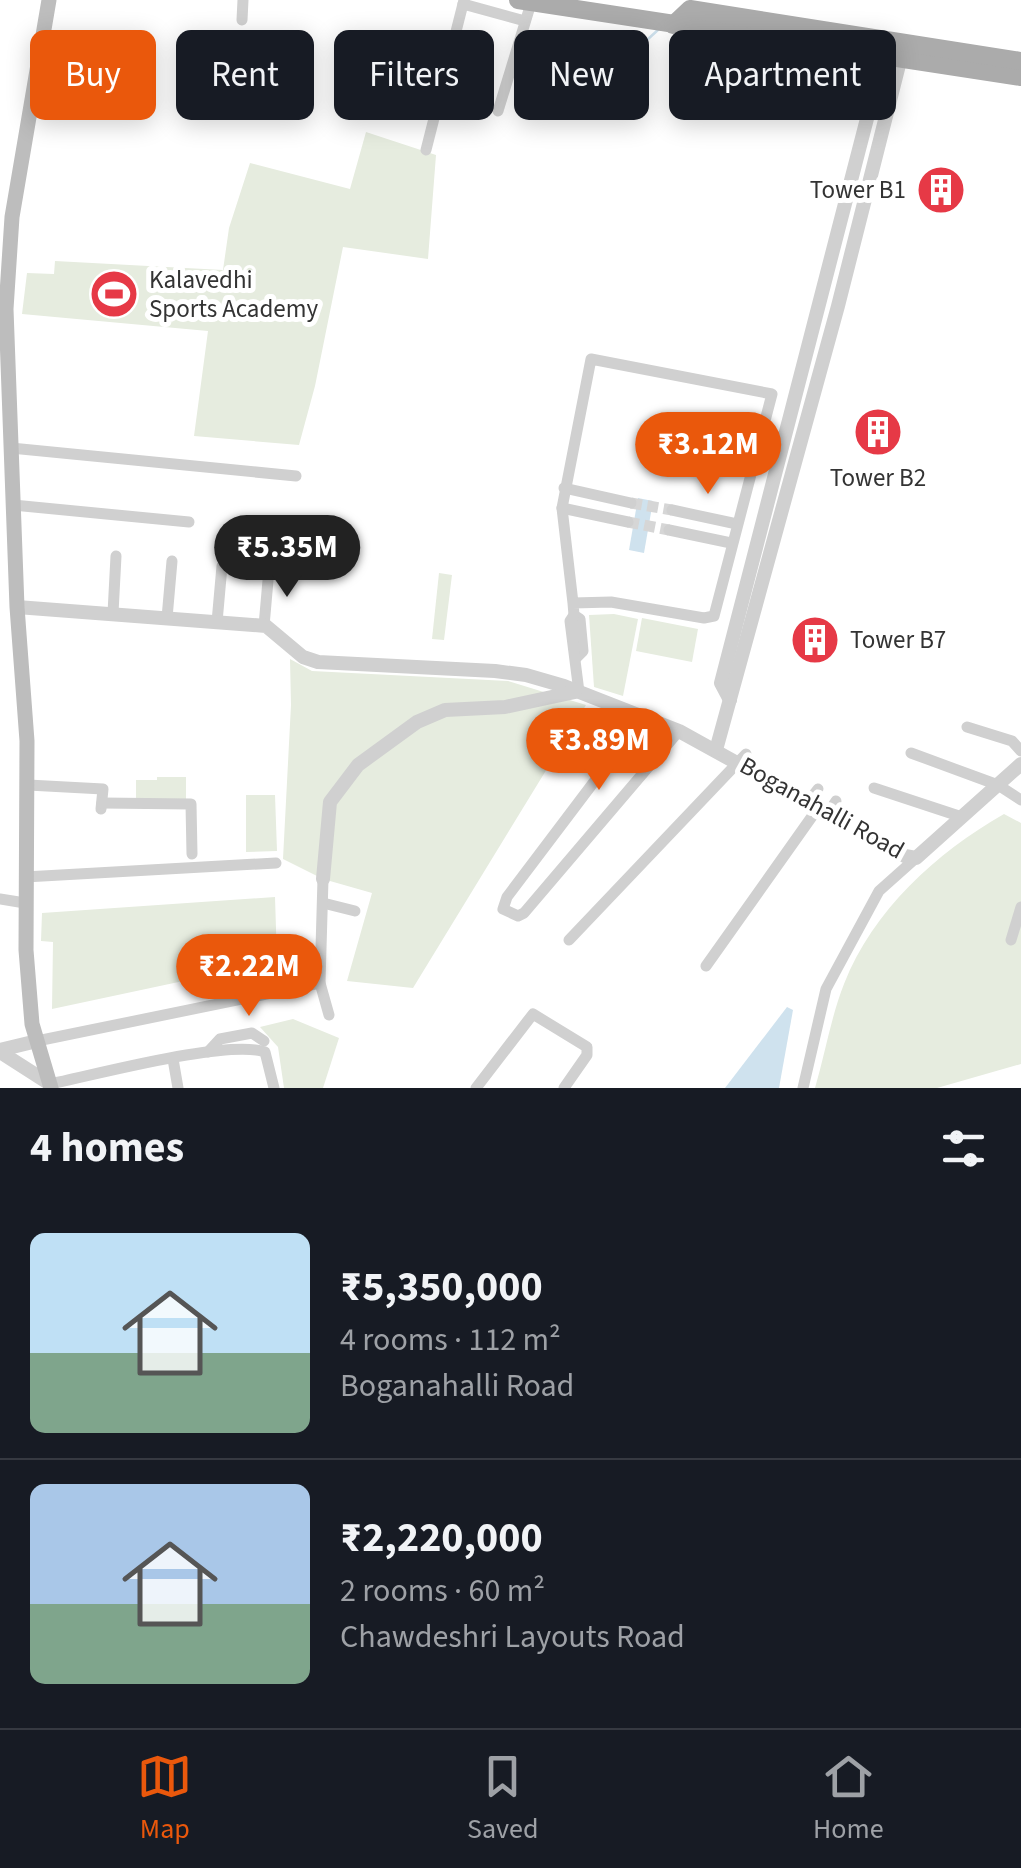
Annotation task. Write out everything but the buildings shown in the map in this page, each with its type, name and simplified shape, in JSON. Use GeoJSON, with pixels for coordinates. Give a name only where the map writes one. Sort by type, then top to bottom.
{"type":"FeatureCollection","features":[{"type":"Feature","properties":{"kind":"main road"},"geometry":{"type":"LineString","coordinates":[[49,0],[6,268],[13,505],[28,785],[24,903],[32,1024],[50,1086]]}},
{"type":"Feature","properties":{"kind":"main road"},"geometry":{"type":"LineString","coordinates":[[526,6],[717,30]]}},
{"type":"Feature","properties":{"kind":"main road"},"geometry":{"type":"LineString","coordinates":[[673,25],[690,9],[794,30]]}},
{"type":"Feature","properties":{"kind":"main road"},"geometry":{"type":"LineString","coordinates":[[896,50],[1021,61]]}},
{"type":"Feature","properties":{"kind":"main road"},"geometry":{"type":"LineString","coordinates":[[896,50],[1021,76]]}},
{"type":"Feature","properties":{"kind":"street"},"geometry":{"type":"LineString","coordinates":[[242,0],[242,20]]}},
{"type":"Feature","properties":{"kind":"street"},"geometry":{"type":"LineString","coordinates":[[426,150],[463,2],[526,6],[498,111]]}},
{"type":"Feature","properties":{"kind":"street"},"geometry":{"type":"LineString","coordinates":[[730,700],[722,683],[820,300],[873,120]]}},
{"type":"Feature","properties":{"kind":"street"},"geometry":{"type":"LineString","coordinates":[[716,750],[838,306],[879,120]]}},
{"type":"Feature","properties":{"kind":"street"},"geometry":{"type":"LineString","coordinates":[[820,300],[838,306]]}},
{"type":"Feature","properties":{"kind":"street"},"geometry":{"type":"LineString","coordinates":[[330,1014],[320,984],[330,802],[358,765],[418,722],[444,710],[505,707],[578,692],[576,658],[583,652],[580,620],[574,609],[562,508],[591,359],[772,394],[714,616],[611,602],[574,609]]}},
{"type":"Feature","properties":{"kind":"street"},"geometry":{"type":"LineString","coordinates":[[11,448],[296,476]]}},
{"type":"Feature","properties":{"kind":"street"},"geometry":{"type":"LineString","coordinates":[[564,488],[632,502]]}},
{"type":"Feature","properties":{"kind":"street"},"geometry":{"type":"LineString","coordinates":[[13,505],[189,522]]}},
{"type":"Feature","properties":{"kind":"street"},"geometry":{"type":"LineString","coordinates":[[562,508],[628,522]]}},
{"type":"Feature","properties":{"kind":"street"},"geometry":{"type":"LineString","coordinates":[[672,510],[737,524]]}},
{"type":"Feature","properties":{"kind":"street"},"geometry":{"type":"LineString","coordinates":[[669,530],[731,543]]}},
{"type":"Feature","properties":{"kind":"street"},"geometry":{"type":"LineString","coordinates":[[113,613],[116,556]]}},
{"type":"Feature","properties":{"kind":"street"},"geometry":{"type":"LineString","coordinates":[[168,618],[172,562]]}},
{"type":"Feature","properties":{"kind":"street"},"geometry":{"type":"LineString","coordinates":[[217,622],[222,566]]}},
{"type":"Feature","properties":{"kind":"street"},"geometry":{"type":"LineString","coordinates":[[18,607],[264,626],[269,569]]}},
{"type":"Feature","properties":{"kind":"street","name":"Boganahalli Road"},"geometry":{"type":"LineString","coordinates":[[264,626],[303,657],[318,662],[510,673],[578,692],[743,758],[905,856],[916,858],[1021,764]]}},
{"type":"Feature","properties":{"kind":"street"},"geometry":{"type":"LineString","coordinates":[[643,716],[507,896],[503,908],[506,912],[518,916],[524,913],[679,731]]}},
{"type":"Feature","properties":{"kind":"street"},"geometry":{"type":"LineString","coordinates":[[967,728],[1016,743],[1021,751]]}},
{"type":"Feature","properties":{"kind":"street"},"geometry":{"type":"LineString","coordinates":[[911,752],[998,784],[1021,800]]}},
{"type":"Feature","properties":{"kind":"street"},"geometry":{"type":"LineString","coordinates":[[569,940],[743,758]]}},
{"type":"Feature","properties":{"kind":"street"},"geometry":{"type":"LineString","coordinates":[[28,785],[102,790],[102,806],[192,804],[192,854]]}},
{"type":"Feature","properties":{"kind":"street"},"geometry":{"type":"LineString","coordinates":[[874,788],[962,818]]}},
{"type":"Feature","properties":{"kind":"street"},"geometry":{"type":"LineString","coordinates":[[706,966],[822,803]]}},
{"type":"Feature","properties":{"kind":"street"},"geometry":{"type":"LineString","coordinates":[[803,1088],[826,989],[879,891],[916,858]]}},
{"type":"Feature","properties":{"kind":"street"},"geometry":{"type":"LineString","coordinates":[[25,877],[276,863]]}},
{"type":"Feature","properties":{"kind":"street"},"geometry":{"type":"LineString","coordinates":[[0,898],[24,903]]}},
{"type":"Feature","properties":{"kind":"street"},"geometry":{"type":"LineString","coordinates":[[322,902],[355,911]]}},
{"type":"Feature","properties":{"kind":"street"},"geometry":{"type":"LineString","coordinates":[[1011,940],[1021,907]]}},
{"type":"Feature","properties":{"kind":"street"},"geometry":{"type":"LineString","coordinates":[[0,1051],[320,984]]}},
{"type":"Feature","properties":{"kind":"street"},"geometry":{"type":"LineString","coordinates":[[476,1088],[532,1014],[587,1046],[587,1055],[564,1088]]}},
{"type":"Feature","properties":{"kind":"street"},"geometry":{"type":"LineString","coordinates":[[208,1052],[220,1038],[252,1033],[264,1041]]}},
{"type":"Feature","properties":{"kind":"street"},"geometry":{"type":"LineString","coordinates":[[0,1051],[50,1086],[208,1052],[251,1047],[265,1052],[274,1088]]}},
{"type":"Feature","properties":{"kind":"street"},"geometry":{"type":"LineString","coordinates":[[173,1059],[178,1088]]}},
{"type":"Feature","properties":{"kind":"shaded area"},"geometry":{"type":"Polygon","coordinates":[[[366,132],[436,155],[428,259],[343,247],[299,445],[194,436],[208,331],[22,314],[27,273],[54,274],[55,261],[223,270],[229,228],[250,163],[350,189],[366,132]]]}},
{"type":"Feature","properties":{"kind":"shaded area"},"geometry":{"type":"Polygon","coordinates":[[[439,573],[452,575],[444,640],[432,639],[439,573]]]}},
{"type":"Feature","properties":{"kind":"shaded area"},"geometry":{"type":"Polygon","coordinates":[[[614,614],[638,619],[623,696],[594,687],[589,615],[614,614]]]}},
{"type":"Feature","properties":{"kind":"shaded area"},"geometry":{"type":"Polygon","coordinates":[[[642,618],[698,629],[692,662],[636,651],[642,618]]]}},
{"type":"Feature","properties":{"kind":"shaded area"},"geometry":{"type":"Polygon","coordinates":[[[290,659],[312,671],[508,681],[586,705],[413,988],[347,981],[372,893],[323,879],[283,859],[290,659]]]}},
{"type":"Feature","properties":{"kind":"shaded area"},"geometry":{"type":"Polygon","coordinates":[[[186,777],[186,804],[136,801],[136,780],[186,777]]]}},
{"type":"Feature","properties":{"kind":"shaded area"},"geometry":{"type":"Polygon","coordinates":[[[246,795],[275,795],[277,851],[246,852],[246,795]]]}},
{"type":"Feature","properties":{"kind":"shaded area"},"geometry":{"type":"Polygon","coordinates":[[[1004,814],[1021,823],[1021,1064],[937,1088],[815,1088],[839,997],[872,932],[889,908],[931,865],[1004,814]]]}},
{"type":"Feature","properties":{"kind":"shaded area"},"geometry":{"type":"Polygon","coordinates":[[[275,897],[277,961],[52,1009],[53,942],[41,941],[42,913],[275,897]]]}},
{"type":"Feature","properties":{"kind":"shaded area"},"geometry":{"type":"Polygon","coordinates":[[[293,1019],[339,1038],[323,1088],[284,1088],[278,1047],[260,1027],[293,1019]]]}},
{"type":"Feature","properties":{"kind":"water"},"geometry":{"type":"Polygon","coordinates":[[[638,498],[653,501],[644,553],[629,550],[638,498]]]}},
{"type":"Feature","properties":{"kind":"water"},"geometry":{"type":"Polygon","coordinates":[[[787,1007],[793,1010],[779,1088],[725,1088],[787,1007]]]}},
{"type":"Feature","properties":{"kind":"waterway"},"geometry":{"type":"LineString","coordinates":[[649,38],[659,29]]}},
{"type":"Feature","properties":{"kind":"tunnel"},"geometry":{"type":"LineString","coordinates":[[631,503],[672,510]]}},
{"type":"Feature","properties":{"kind":"tunnel"},"geometry":{"type":"LineString","coordinates":[[628,522],[669,530]]}},
{"type":"Feature","properties":{"kind":"place","name":"Tower B1"},"geometry":{"type":"Point","coordinates":[941,190]}},
{"type":"Feature","properties":{"kind":"place","name":"Kalavedhi Sports Academy"},"geometry":{"type":"Point","coordinates":[114,294]}},
{"type":"Feature","properties":{"kind":"place","name":"Tower B2"},"geometry":{"type":"Point","coordinates":[878,432]}},
{"type":"Feature","properties":{"kind":"place","name":"Tower B7"},"geometry":{"type":"Point","coordinates":[815,640]}}]}
